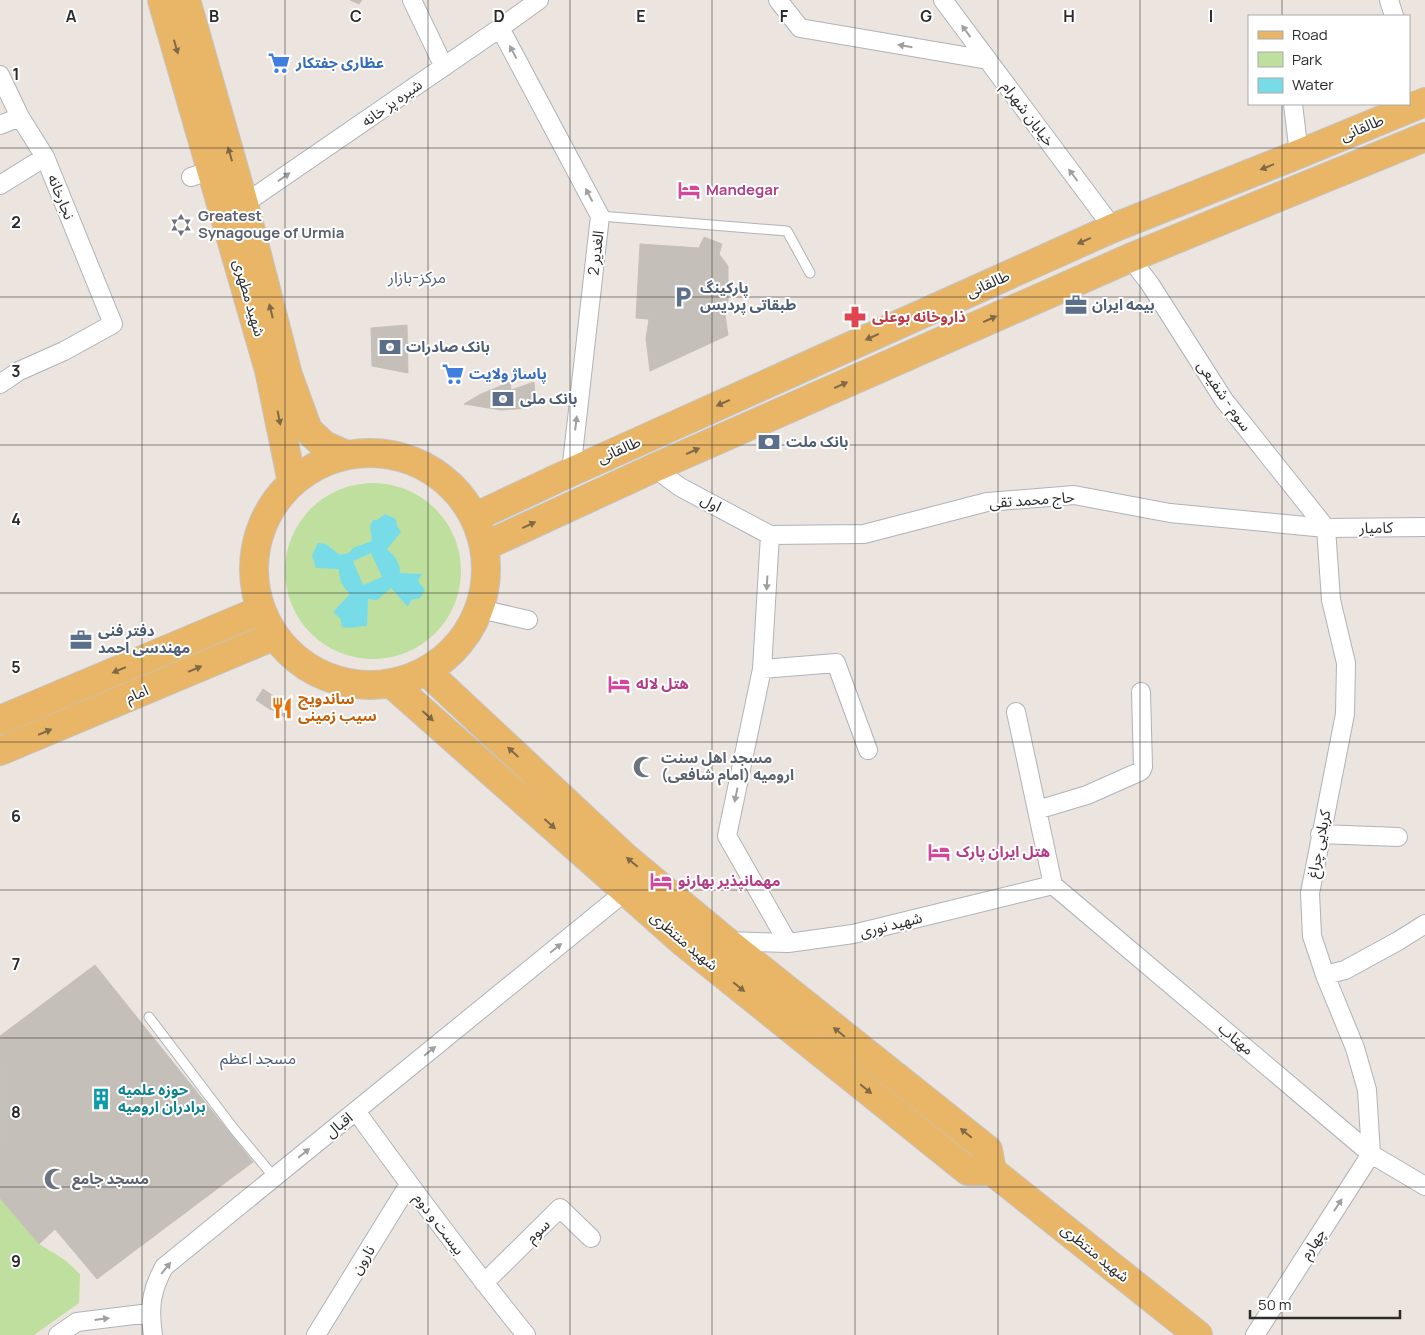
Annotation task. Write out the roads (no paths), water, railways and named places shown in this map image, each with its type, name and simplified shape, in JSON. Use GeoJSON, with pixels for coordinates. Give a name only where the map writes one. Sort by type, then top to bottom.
{"type":"FeatureCollection","features":[{"type":"Feature","properties":{"kind":"main road","name":"شهید مطهری"},"geometry":{"type":"LineString","coordinates":[[162,0],[202,173],[269,370],[292,482]]}},
{"type":"Feature","properties":{"kind":"main road","name":"شهید مطهری"},"geometry":{"type":"LineString","coordinates":[[186,0],[244,204],[288,375],[308,430],[324,445],[346,455]]}},
{"type":"Feature","properties":{"kind":"main road","name":"طالقانی"},"geometry":{"type":"LineString","coordinates":[[475,517],[1113,228],[1425,102]]}},
{"type":"Feature","properties":{"kind":"main road","name":"طالقانی"},"geometry":{"type":"LineString","coordinates":[[485,546],[654,468],[1130,258],[1425,137]]}},
{"type":"Feature","properties":{"kind":"main road"},"geometry":{"type":"LineString","coordinates":[[1113,228],[1130,258]]}},
{"type":"Feature","properties":{"kind":"main road"},"geometry":{"type":"LineString","coordinates":[[376,453],[407,458],[434,472],[458,492],[475,517],[485,546],[486,588],[480,609],[469,631],[454,650],[436,666],[415,677],[392,684],[368,686],[346,683],[325,677],[288,653],[274,636],[260,610],[254,583],[254,555],[260,528],[273,503],[292,482],[317,465],[346,455],[376,453]]}},
{"type":"Feature","properties":{"kind":"main road","name":"امام"},"geometry":{"type":"LineString","coordinates":[[0,720],[260,610]]}},
{"type":"Feature","properties":{"kind":"main road","name":"امام"},"geometry":{"type":"LineString","coordinates":[[0,751],[274,636]]}},
{"type":"Feature","properties":{"kind":"main road","name":"شهید منتظری"},"geometry":{"type":"LineString","coordinates":[[426,671],[626,857],[726,941],[988,1150],[992,1171]]}},
{"type":"Feature","properties":{"kind":"main road","name":"شهید منتظری"},"geometry":{"type":"LineString","coordinates":[[392,684],[684,942],[968,1171],[992,1171],[1198,1335]]}},
{"type":"Feature","properties":{"kind":"main road"},"geometry":{"type":"LineString","coordinates":[[684,942],[691,940],[697,934],[700,927],[699,918]]}},
{"type":"Feature","properties":{"kind":"street"},"geometry":{"type":"LineString","coordinates":[[412,0],[444,67]]}},
{"type":"Feature","properties":{"kind":"street","name":"شیره پز خانه"},"geometry":{"type":"LineString","coordinates":[[244,204],[538,0]]}},
{"type":"Feature","properties":{"kind":"street"},"geometry":{"type":"LineString","coordinates":[[778,0],[800,28],[988,60]]}},
{"type":"Feature","properties":{"kind":"street","name":"خیابان شهرام"},"geometry":{"type":"LineString","coordinates":[[944,0],[1113,228]]}},
{"type":"Feature","properties":{"kind":"street"},"geometry":{"type":"LineString","coordinates":[[1389,0],[1394,15]]}},
{"type":"Feature","properties":{"kind":"street","name":"2 الغدیر"},"geometry":{"type":"LineString","coordinates":[[500,28],[600,216],[571,472]]}},
{"type":"Feature","properties":{"kind":"street","name":"نجارخانه"},"geometry":{"type":"LineString","coordinates":[[0,75],[20,117],[45,157],[113,324],[64,351],[19,371],[0,384]]}},
{"type":"Feature","properties":{"kind":"street"},"geometry":{"type":"LineString","coordinates":[[1293,105],[1299,154]]}},
{"type":"Feature","properties":{"kind":"street"},"geometry":{"type":"LineString","coordinates":[[0,125],[20,117]]}},
{"type":"Feature","properties":{"kind":"street"},"geometry":{"type":"LineString","coordinates":[[0,184],[45,157]]}},
{"type":"Feature","properties":{"kind":"street","name":"سوم - شفیعی"},"geometry":{"type":"LineString","coordinates":[[1130,258],[1150,284],[1224,400],[1326,528]]}},
{"type":"Feature","properties":{"kind":"street","name":"اول"},"geometry":{"type":"LineString","coordinates":[[654,468],[680,487],[770,535]]}},
{"type":"Feature","properties":{"kind":"street","name":"حاج محمد تقی"},"geometry":{"type":"LineString","coordinates":[[770,535],[864,534],[987,502],[1074,496],[1170,513],[1326,528]]}},
{"type":"Feature","properties":{"kind":"street","name":"کامیار"},"geometry":{"type":"LineString","coordinates":[[1326,528],[1425,527]]}},
{"type":"Feature","properties":{"kind":"street","name":"کربلایی چراغ"},"geometry":{"type":"LineString","coordinates":[[1326,528],[1331,600],[1346,663],[1345,714],[1320,834],[1310,893],[1312,936],[1325,975],[1355,1048],[1366,1090],[1371,1154]]}},
{"type":"Feature","properties":{"kind":"street"},"geometry":{"type":"LineString","coordinates":[[770,535],[762,669],[727,836],[788,943]]}},
{"type":"Feature","properties":{"kind":"street"},"geometry":{"type":"LineString","coordinates":[[480,609],[528,620]]}},
{"type":"Feature","properties":{"kind":"street"},"geometry":{"type":"LineString","coordinates":[[762,669],[836,663],[868,750]]}},
{"type":"Feature","properties":{"kind":"street"},"geometry":{"type":"LineString","coordinates":[[1036,810],[1087,796],[1141,770],[1143,767],[1141,692]]}},
{"type":"Feature","properties":{"kind":"street"},"geometry":{"type":"LineString","coordinates":[[1016,712],[1052,885]]}},
{"type":"Feature","properties":{"kind":"street"},"geometry":{"type":"LineString","coordinates":[[1320,834],[1398,837]]}},
{"type":"Feature","properties":{"kind":"street","name":"شهید نوری"},"geometry":{"type":"LineString","coordinates":[[726,941],[788,943],[853,934],[1052,885]]}},
{"type":"Feature","properties":{"kind":"street","name":"مهتاب"},"geometry":{"type":"LineString","coordinates":[[1052,885],[1371,1154],[1425,1186]]}},
{"type":"Feature","properties":{"kind":"street","name":"اقبال"},"geometry":{"type":"LineString","coordinates":[[153,1335],[150,1313],[156,1282],[164,1267],[626,891]]}},
{"type":"Feature","properties":{"kind":"street"},"geometry":{"type":"LineString","coordinates":[[1325,975],[1345,970],[1425,924]]}},
{"type":"Feature","properties":{"kind":"street","name":"بیست و دوم"},"geometry":{"type":"LineString","coordinates":[[356,1111],[484,1283],[526,1335]]}},
{"type":"Feature","properties":{"kind":"street","name":"چهارم"},"geometry":{"type":"LineString","coordinates":[[1255,1335],[1371,1154]]}},
{"type":"Feature","properties":{"kind":"street","name":"نارون"},"geometry":{"type":"LineString","coordinates":[[316,1335],[409,1184]]}},
{"type":"Feature","properties":{"kind":"street","name":"سوم"},"geometry":{"type":"LineString","coordinates":[[484,1283],[560,1208],[591,1238]]}},
{"type":"Feature","properties":{"kind":"street"},"geometry":{"type":"LineString","coordinates":[[58,1335],[77,1322],[150,1313]]}},
{"type":"Feature","properties":{"kind":"lane"},"geometry":{"type":"LineString","coordinates":[[600,216],[787,231],[810,273]]}},
{"type":"Feature","properties":{"kind":"lane"},"geometry":{"type":"LineString","coordinates":[[149,1017],[234,1129],[274,1177]]}},
{"type":"Feature","properties":{"kind":"water"},"geometry":{"type":"Polygon","coordinates":[[[385,514],[396,519],[397,526],[401,532],[387,549],[398,562],[400,573],[422,574],[418,581],[425,590],[420,598],[411,600],[408,607],[391,588],[377,600],[368,599],[367,626],[342,627],[340,618],[333,612],[350,594],[342,583],[339,569],[316,568],[312,555],[318,543],[326,544],[340,555],[349,553],[353,548],[372,541],[370,526],[373,520],[377,520],[385,514]],[[371,553],[353,561],[363,585],[382,577],[371,553]]]}},
{"type":"Feature","properties":{"kind":"place","name":"عظاری جفتکار"},"geometry":{"type":"Point","coordinates":[279,63]}},
{"type":"Feature","properties":{"kind":"place","name":"Mandegar"},"geometry":{"type":"Point","coordinates":[689,190]}},
{"type":"Feature","properties":{"kind":"place","name":"Greatest Synagouge of Urmia"},"geometry":{"type":"Point","coordinates":[181,225]}},
{"type":"Feature","properties":{"kind":"place","name":"پارکینگ طبقاتی پردیس"},"geometry":{"type":"Point","coordinates":[683,297]}},
{"type":"Feature","properties":{"kind":"place","name":"بیمه ایران"},"geometry":{"type":"Point","coordinates":[1076,305]}},
{"type":"Feature","properties":{"kind":"place","name":"ذاروخانه بوعلی"},"geometry":{"type":"Point","coordinates":[855,317]}},
{"type":"Feature","properties":{"kind":"place","name":"بانک صادرات"},"geometry":{"type":"Point","coordinates":[390,347]}},
{"type":"Feature","properties":{"kind":"place","name":"پاساژ ولایت"},"geometry":{"type":"Point","coordinates":[453,374]}},
{"type":"Feature","properties":{"kind":"place","name":"بانک ملی"},"geometry":{"type":"Point","coordinates":[503,399]}},
{"type":"Feature","properties":{"kind":"place","name":"بانک ملت"},"geometry":{"type":"Point","coordinates":[769,442]}},
{"type":"Feature","properties":{"kind":"place","name":"دفتر فنی مهندسی احمد"},"geometry":{"type":"Point","coordinates":[81,640]}},
{"type":"Feature","properties":{"kind":"place","name":"هتل لاله"},"geometry":{"type":"Point","coordinates":[619,684]}},
{"type":"Feature","properties":{"kind":"place","name":"ساندویچ سیب زمینی"},"geometry":{"type":"Point","coordinates":[282,708]}},
{"type":"Feature","properties":{"kind":"place","name":"مسجد اهل سنت ارومیه (امام شافعی)"},"geometry":{"type":"Point","coordinates":[644,767]}},
{"type":"Feature","properties":{"kind":"place","name":"هتل ایران پارک"},"geometry":{"type":"Point","coordinates":[939,852]}},
{"type":"Feature","properties":{"kind":"place","name":"مهمانپذیر بهارنو"},"geometry":{"type":"Point","coordinates":[661,881]}},
{"type":"Feature","properties":{"kind":"place","name":"حوزه علمیه برادران ارومیه"},"geometry":{"type":"Point","coordinates":[101,1099]}},
{"type":"Feature","properties":{"kind":"place","name":"مسجد جامع"},"geometry":{"type":"Point","coordinates":[55,1179]}},
{"type":"Feature","properties":{"kind":"district","name":"مرکز-بازار"},"geometry":{"type":"Point","coordinates":[417,277]}},
{"type":"Feature","properties":{"kind":"district","name":"مسجد اعظم"},"geometry":{"type":"Point","coordinates":[258,1058]}}]}
